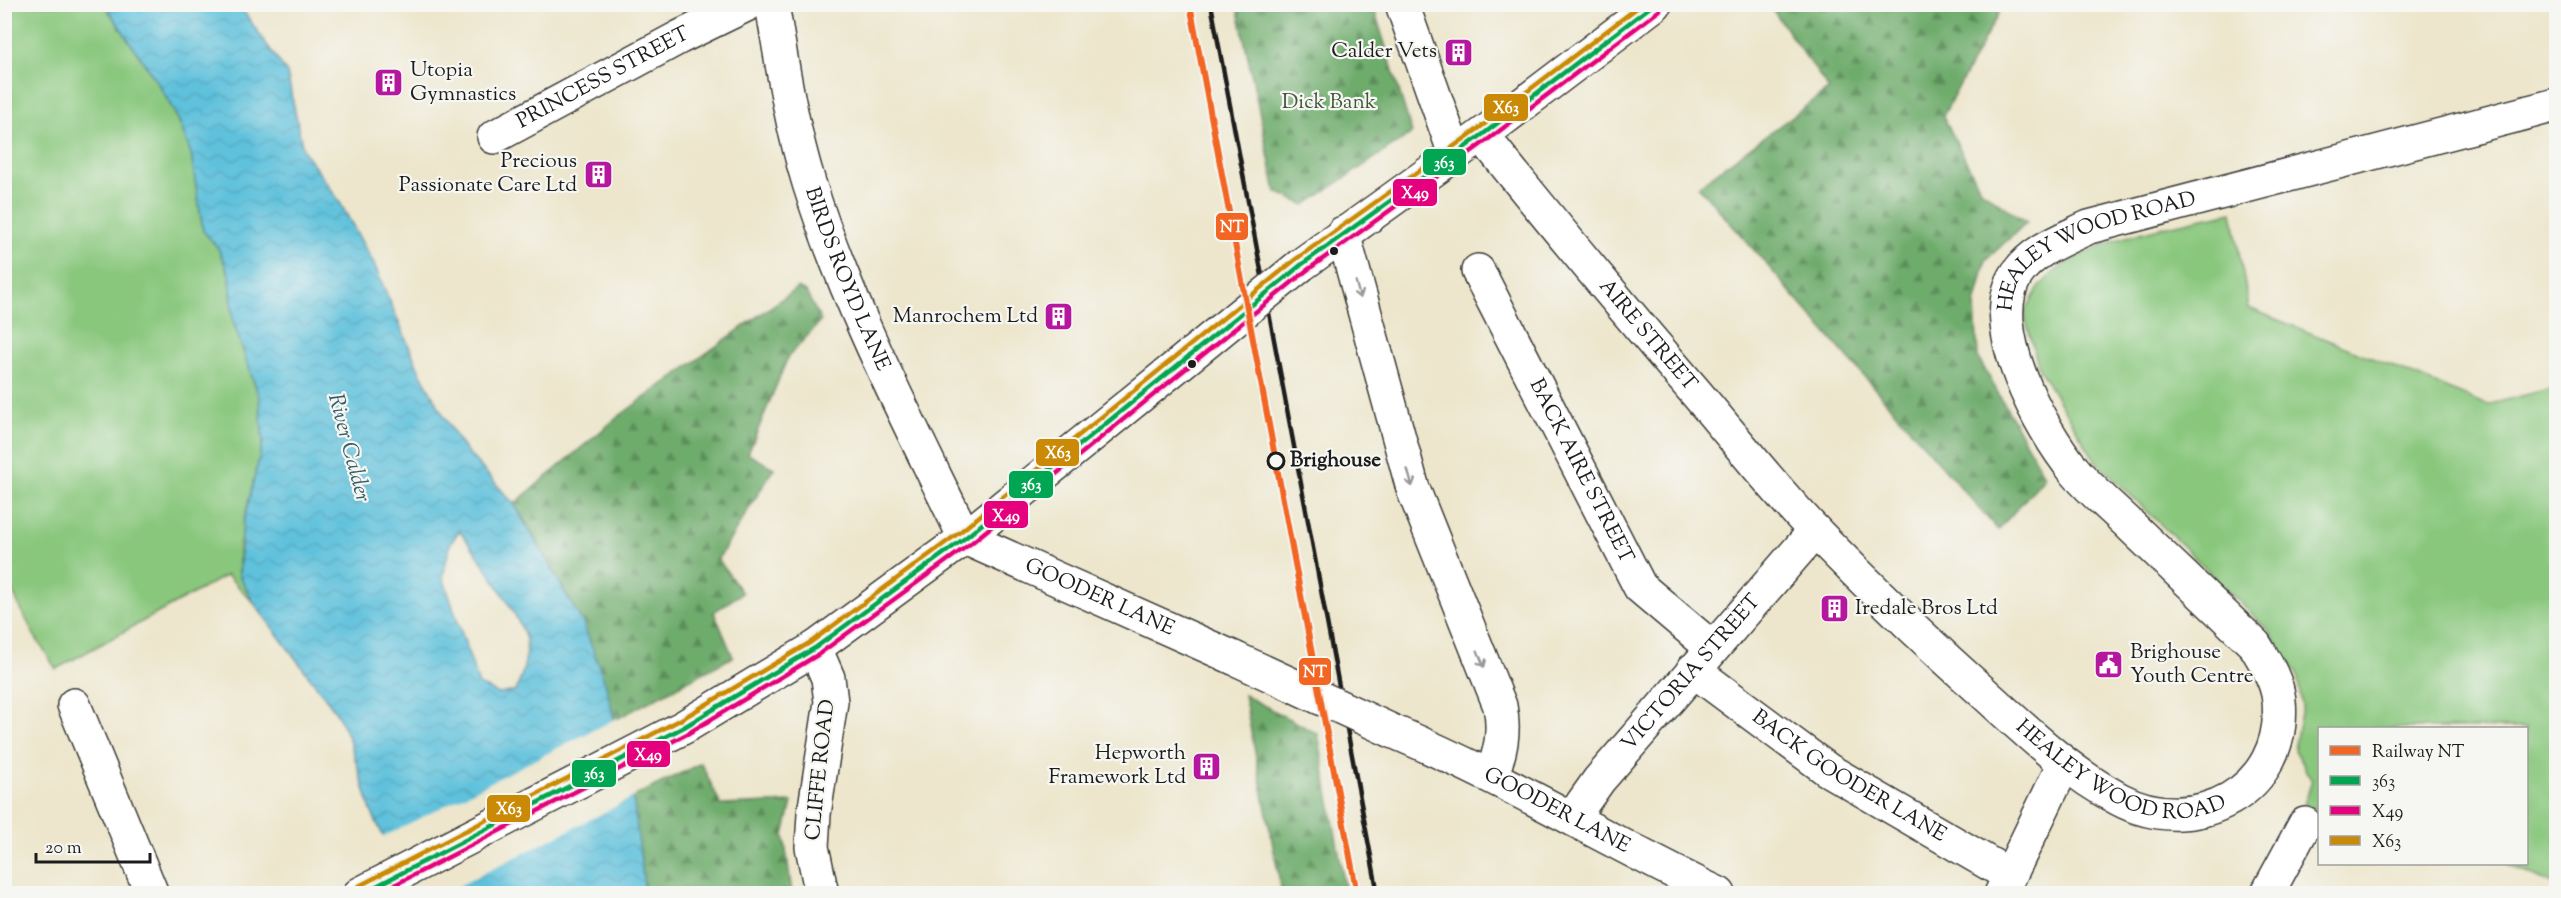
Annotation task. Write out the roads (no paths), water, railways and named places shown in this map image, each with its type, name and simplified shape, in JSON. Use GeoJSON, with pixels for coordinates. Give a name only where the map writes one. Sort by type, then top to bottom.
{"type":"FeatureCollection","features":[{"type":"Feature","properties":{"kind":"street","name":"PRINCESS STREET"},"geometry":{"type":"LineString","coordinates":[[494,137],[680,37],[748,4]]}},
{"type":"Feature","properties":{"kind":"street","name":"BIRDS ROYD LANE"},"geometry":{"type":"LineString","coordinates":[[772,4],[797,137],[828,238],[873,348],[965,538]]}},
{"type":"Feature","properties":{"kind":"street"},"geometry":{"type":"LineString","coordinates":[[1402,4],[1455,154]]}},
{"type":"Feature","properties":{"kind":"street"},"geometry":{"type":"LineString","coordinates":[[360,894],[684,727],[815,648],[965,538],[1301,265],[1482,135],[1655,4]]}},
{"type":"Feature","properties":{"kind":"street","name":"HEALEY WOOD ROAD"},"geometry":{"type":"LineString","coordinates":[[1815,531],[1946,659],[2064,764],[2120,800],[2145,810],[2180,815],[2214,808],[2233,797],[2263,767],[2272,748],[2279,700],[2270,671],[2255,645],[2074,471],[2036,410],[2020,376],[2010,334],[2007,305],[2016,275],[2038,253],[2089,227],[2556,105]]}},
{"type":"Feature","properties":{"kind":"street","name":"AIRE STREET"},"geometry":{"type":"LineString","coordinates":[[1482,135],[1582,260],[1815,531]]}},
{"type":"Feature","properties":{"kind":"street"},"geometry":{"type":"LineString","coordinates":[[1343,233],[1413,489],[1500,706],[1503,735],[1491,776]]}},
{"type":"Feature","properties":{"kind":"street","name":"BACK AIRE STREET"},"geometry":{"type":"LineString","coordinates":[[1478,272],[1640,587],[1702,659]]}},
{"type":"Feature","properties":{"kind":"street","name":"VICTORIA STREET"},"geometry":{"type":"LineString","coordinates":[[1572,818],[1599,780],[1815,531]]}},
{"type":"Feature","properties":{"kind":"street","name":"GOODER LANE"},"geometry":{"type":"LineString","coordinates":[[965,538],[1491,776],[1657,865],[1719,894]]}},
{"type":"Feature","properties":{"kind":"street","name":"CLIFFE ROAD"},"geometry":{"type":"LineString","coordinates":[[815,648],[828,678],[831,702],[814,814],[812,847],[822,894]]}},
{"type":"Feature","properties":{"kind":"street","name":"BACK GOODER LANE"},"geometry":{"type":"LineString","coordinates":[[1702,659],[1828,770],[2005,884]]}},
{"type":"Feature","properties":{"kind":"street"},"geometry":{"type":"LineString","coordinates":[[74,705],[152,894]]}},
{"type":"Feature","properties":{"kind":"street"},"geometry":{"type":"LineString","coordinates":[[2005,884],[2064,764]]}},
{"type":"Feature","properties":{"kind":"street"},"geometry":{"type":"LineString","coordinates":[[2267,894],[2305,824]]}},
{"type":"Feature","properties":{"kind":"water","name":"River Calder"},"geometry":{"type":"Polygon","coordinates":[[[105,5],[239,5],[287,73],[303,150],[339,201],[374,264],[420,372],[462,446],[514,504],[583,623],[606,685],[633,797],[645,893],[421,893],[393,856],[371,811],[349,739],[336,712],[253,602],[239,575],[243,524],[263,442],[259,397],[233,321],[230,276],[218,248],[203,231],[191,154],[179,121],[161,88],[105,5]],[[459,531],[450,544],[443,577],[479,685],[499,694],[516,691],[524,666],[526,641],[517,618],[459,531]]]}},
{"type":"Feature","properties":{"kind":"railway"},"geometry":{"type":"LineString","coordinates":[[1211,4],[1378,894]]}},
{"type":"Feature","properties":{"kind":"rail line","name":"NT"},"geometry":{"type":"LineString","coordinates":[[1190,4],[1357,894]]}},
{"type":"Feature","properties":{"kind":"place","name":"Calder Vets"},"geometry":{"type":"Point","coordinates":[1458,52]}},
{"type":"Feature","properties":{"kind":"place","name":"Utopia Gymnastics"},"geometry":{"type":"Point","coordinates":[389,83]}},
{"type":"Feature","properties":{"kind":"place","name":"Precious Passionate Care Ltd"},"geometry":{"type":"Point","coordinates":[598,174]}},
{"type":"Feature","properties":{"kind":"place","name":"Manrochem Ltd"},"geometry":{"type":"Point","coordinates":[1059,317]}},
{"type":"Feature","properties":{"kind":"place","name":"Brighouse"},"geometry":{"type":"Point","coordinates":[1276,461]}},
{"type":"Feature","properties":{"kind":"place","name":"Iredale Bros Ltd"},"geometry":{"type":"Point","coordinates":[1834,609]}},
{"type":"Feature","properties":{"kind":"place","name":"Brighouse Youth Centre"},"geometry":{"type":"Point","coordinates":[2109,665]}},
{"type":"Feature","properties":{"kind":"place","name":"Hepworth Framework Ltd"},"geometry":{"type":"Point","coordinates":[1207,766]}},
{"type":"Feature","properties":{"kind":"park label","name":"Dick Bank"},"geometry":{"type":"Point","coordinates":[1329,103]}}]}
